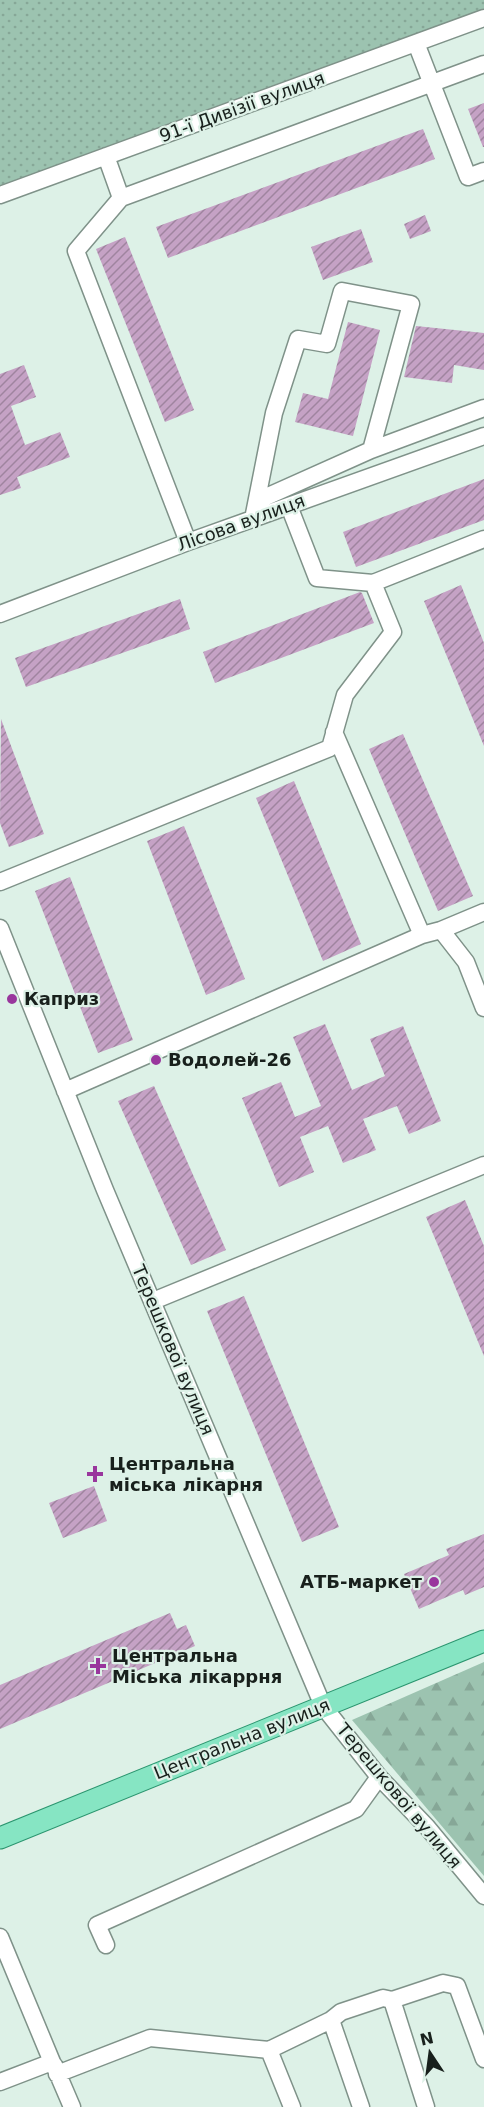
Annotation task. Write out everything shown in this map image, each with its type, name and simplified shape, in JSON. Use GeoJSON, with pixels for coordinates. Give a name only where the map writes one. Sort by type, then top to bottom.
{"type":"FeatureCollection","features":[{"type":"Feature","properties":{"kind":"main road","name":"Центральна вулиця"},"geometry":{"type":"LineString","coordinates":[[0,1838],[484,1641]]}},
{"type":"Feature","properties":{"kind":"street","name":"91-ї Дивізії вулиця"},"geometry":{"type":"LineString","coordinates":[[0,195],[484,18]]}},
{"type":"Feature","properties":{"kind":"street"},"geometry":{"type":"LineString","coordinates":[[416,43],[468,177],[484,171]]}},
{"type":"Feature","properties":{"kind":"street"},"geometry":{"type":"LineString","coordinates":[[188,542],[76,251],[121,198],[484,64]]}},
{"type":"Feature","properties":{"kind":"street"},"geometry":{"type":"LineString","coordinates":[[106,156],[121,198]]}},
{"type":"Feature","properties":{"kind":"street"},"geometry":{"type":"LineString","coordinates":[[253,519],[274,413],[298,339],[327,344],[342,291],[411,304],[371,450]]}},
{"type":"Feature","properties":{"kind":"street"},"geometry":{"type":"LineString","coordinates":[[257,501],[371,450],[484,408]]}},
{"type":"Feature","properties":{"kind":"street","name":"Лісова вулиця"},"geometry":{"type":"LineString","coordinates":[[0,614],[188,542],[484,436]]}},
{"type":"Feature","properties":{"kind":"street"},"geometry":{"type":"LineString","coordinates":[[289,506],[316,578],[373,583],[484,539]]}},
{"type":"Feature","properties":{"kind":"street"},"geometry":{"type":"LineString","coordinates":[[0,882],[330,748],[345,695],[393,632],[373,583]]}},
{"type":"Feature","properties":{"kind":"street"},"geometry":{"type":"LineString","coordinates":[[334,732],[422,935]]}},
{"type":"Feature","properties":{"kind":"street"},"geometry":{"type":"LineString","coordinates":[[65,1091],[422,935],[441,930],[484,912]]}},
{"type":"Feature","properties":{"kind":"street","name":"Терешкової вулиця"},"geometry":{"type":"LineString","coordinates":[[0,928],[65,1091],[323,1706],[379,1777],[427,1827],[484,1896]]}},
{"type":"Feature","properties":{"kind":"street"},"geometry":{"type":"LineString","coordinates":[[441,930],[466,962],[484,1008]]}},
{"type":"Feature","properties":{"kind":"street"},"geometry":{"type":"LineString","coordinates":[[153,1300],[484,1165]]}},
{"type":"Feature","properties":{"kind":"street"},"geometry":{"type":"LineString","coordinates":[[106,1945],[97,1925],[356,1809],[379,1777]]}},
{"type":"Feature","properties":{"kind":"street"},"geometry":{"type":"LineString","coordinates":[[0,1937],[72,2107]]}},
{"type":"Feature","properties":{"kind":"street"},"geometry":{"type":"LineString","coordinates":[[0,2082],[55,2068],[150,2038],[269,2050],[331,2020],[341,2012],[383,1998],[392,2000],[443,1983],[457,1986],[484,2059]]}},
{"type":"Feature","properties":{"kind":"street"},"geometry":{"type":"LineString","coordinates":[[392,2000],[426,2107]]}},
{"type":"Feature","properties":{"kind":"street"},"geometry":{"type":"LineString","coordinates":[[331,2020],[361,2107]]}},
{"type":"Feature","properties":{"kind":"street"},"geometry":{"type":"LineString","coordinates":[[269,2050],[292,2107]]}},
{"type":"Feature","properties":{"kind":"green space"},"geometry":{"type":"Polygon","coordinates":[[[0,0],[484,0],[484,18],[0,195],[0,0]]]}},
{"type":"Feature","properties":{"kind":"green space"},"geometry":{"type":"Polygon","coordinates":[[[484,1662],[484,1876],[352,1720],[484,1662]]]}},
{"type":"Feature","properties":{"kind":"building"},"geometry":{"type":"Polygon","coordinates":[[[484,103],[484,147],[483,147],[468,109],[484,103]]]}},
{"type":"Feature","properties":{"kind":"building"},"geometry":{"type":"Polygon","coordinates":[[[423,129],[435,159],[168,258],[156,227],[423,129]]]}},
{"type":"Feature","properties":{"kind":"building"},"geometry":{"type":"Polygon","coordinates":[[[425,215],[431,231],[410,239],[404,224],[425,215]]]}},
{"type":"Feature","properties":{"kind":"building"},"geometry":{"type":"Polygon","coordinates":[[[361,229],[373,262],[323,280],[311,247],[361,229]]]}},
{"type":"Feature","properties":{"kind":"building"},"geometry":{"type":"Polygon","coordinates":[[[125,237],[194,410],[165,422],[96,249],[125,237]]]}},
{"type":"Feature","properties":{"kind":"building"},"geometry":{"type":"Polygon","coordinates":[[[348,322],[380,330],[353,436],[295,422],[303,393],[328,399],[348,322]]]}},
{"type":"Feature","properties":{"kind":"building"},"geometry":{"type":"Polygon","coordinates":[[[416,326],[484,333],[484,370],[454,365],[452,383],[404,377],[416,326]]]}},
{"type":"Feature","properties":{"kind":"building"},"geometry":{"type":"Polygon","coordinates":[[[24,365],[36,397],[11,406],[25,445],[60,432],[70,457],[17,477],[21,488],[0,495],[0,374],[24,365]]]}},
{"type":"Feature","properties":{"kind":"building"},"geometry":{"type":"Polygon","coordinates":[[[484,479],[484,520],[356,567],[343,532],[484,479]]]}},
{"type":"Feature","properties":{"kind":"building"},"geometry":{"type":"Polygon","coordinates":[[[461,585],[484,643],[484,746],[424,601],[461,585]]]}},
{"type":"Feature","properties":{"kind":"building"},"geometry":{"type":"Polygon","coordinates":[[[360,592],[374,623],[215,683],[203,652],[360,592]]]}},
{"type":"Feature","properties":{"kind":"building"},"geometry":{"type":"Polygon","coordinates":[[[180,599],[190,629],[26,687],[15,658],[180,599]]]}},
{"type":"Feature","properties":{"kind":"building"},"geometry":{"type":"Polygon","coordinates":[[[1,719],[44,834],[9,847],[0,823],[1,719]]]}},
{"type":"Feature","properties":{"kind":"building"},"geometry":{"type":"Polygon","coordinates":[[[403,734],[473,896],[438,911],[369,749],[403,734]]]}},
{"type":"Feature","properties":{"kind":"building"},"geometry":{"type":"Polygon","coordinates":[[[294,781],[361,944],[323,961],[256,798],[294,781]]]}},
{"type":"Feature","properties":{"kind":"building"},"geometry":{"type":"Polygon","coordinates":[[[184,826],[245,979],[206,995],[147,841],[184,826]]]}},
{"type":"Feature","properties":{"kind":"building"},"geometry":{"type":"Polygon","coordinates":[[[70,877],[133,1040],[98,1053],[35,891],[70,877]]]}},
{"type":"Feature","properties":{"kind":"building"},"geometry":{"type":"Polygon","coordinates":[[[325,1024],[352,1090],[385,1076],[370,1039],[403,1026],[441,1121],[409,1134],[397,1106],[363,1119],[376,1150],[343,1163],[328,1126],[300,1137],[314,1172],[279,1187],[242,1098],[281,1082],[295,1117],[321,1106],[293,1037],[325,1024]]]}},
{"type":"Feature","properties":{"kind":"building"},"geometry":{"type":"Polygon","coordinates":[[[154,1086],[226,1250],[191,1265],[118,1101],[154,1086]]]}},
{"type":"Feature","properties":{"kind":"building"},"geometry":{"type":"Polygon","coordinates":[[[465,1200],[484,1246],[484,1356],[426,1217],[465,1200]]]}},
{"type":"Feature","properties":{"kind":"building"},"geometry":{"type":"Polygon","coordinates":[[[244,1296],[339,1527],[302,1542],[207,1311],[244,1296]]]}},
{"type":"Feature","properties":{"kind":"building"},"geometry":{"type":"Polygon","coordinates":[[[94,1486],[107,1521],[63,1538],[49,1503],[94,1486]]]}},
{"type":"Feature","properties":{"kind":"building"},"geometry":{"type":"Polygon","coordinates":[[[484,1534],[484,1587],[465,1595],[463,1590],[419,1609],[404,1574],[449,1555],[446,1549],[484,1534]]]}},
{"type":"Feature","properties":{"kind":"building","name":"Центральна Міська лікаррня"},"geometry":{"type":"Polygon","coordinates":[[[170,1613],[177,1629],[186,1625],[195,1646],[0,1729],[0,1685],[170,1613]]]}},
{"type":"Feature","properties":{"kind":"place","name":"Каприз"},"geometry":{"type":"Point","coordinates":[12,999]}},
{"type":"Feature","properties":{"kind":"place","name":"Водолей-26"},"geometry":{"type":"Point","coordinates":[156,1060]}},
{"type":"Feature","properties":{"kind":"place","name":"Центральна міська лікарня"},"geometry":{"type":"Point","coordinates":[95,1474]}},
{"type":"Feature","properties":{"kind":"place","name":"АТБ-маркет"},"geometry":{"type":"Point","coordinates":[434,1582]}},
{"type":"Feature","properties":{"kind":"place","name":"Центральна Міська лікаррня"},"geometry":{"type":"Point","coordinates":[98,1666]}}]}
